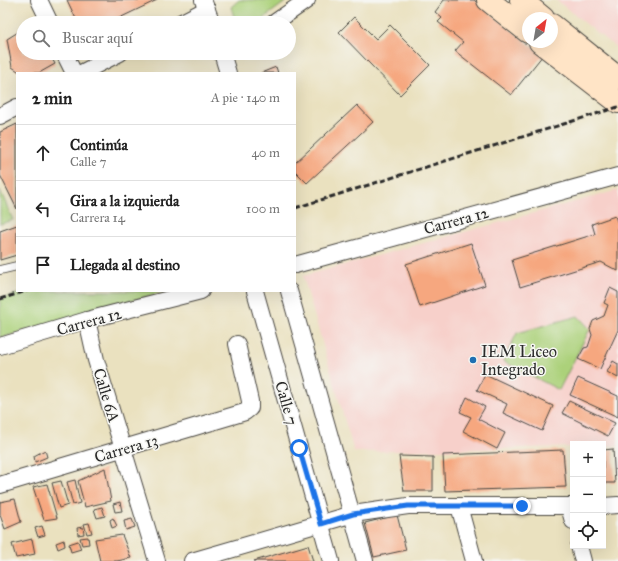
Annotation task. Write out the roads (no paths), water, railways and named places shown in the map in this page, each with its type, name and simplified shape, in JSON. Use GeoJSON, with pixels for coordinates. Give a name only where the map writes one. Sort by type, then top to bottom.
{"type":"FeatureCollection","features":[{"type":"Feature","properties":{"kind":"main road"},"geometry":{"type":"LineString","coordinates":[[488,0],[522,27]]}},
{"type":"Feature","properties":{"kind":"main road"},"geometry":{"type":"LineString","coordinates":[[521,0],[536,12]]}},
{"type":"Feature","properties":{"kind":"main road"},"geometry":{"type":"LineString","coordinates":[[558,30],[618,78]]}},
{"type":"Feature","properties":{"kind":"main road"},"geometry":{"type":"LineString","coordinates":[[548,48],[618,102]]}},
{"type":"Feature","properties":{"kind":"street"},"geometry":{"type":"LineString","coordinates":[[39,0],[47,16]]}},
{"type":"Feature","properties":{"kind":"street"},"geometry":{"type":"LineString","coordinates":[[284,16],[307,0]]}},
{"type":"Feature","properties":{"kind":"street"},"geometry":{"type":"LineString","coordinates":[[196,16],[207,11]]}},
{"type":"Feature","properties":{"kind":"street"},"geometry":{"type":"LineString","coordinates":[[68,60],[74,72]]}},
{"type":"Feature","properties":{"kind":"street"},"geometry":{"type":"LineString","coordinates":[[83,72],[106,60]]}},
{"type":"Feature","properties":{"kind":"street"},"geometry":{"type":"LineString","coordinates":[[0,116],[16,108]]}},
{"type":"Feature","properties":{"kind":"street","name":"Carrera 12"},"geometry":{"type":"LineString","coordinates":[[296,265],[618,176]]}},
{"type":"Feature","properties":{"kind":"street","name":"Carrera 12"},"geometry":{"type":"LineString","coordinates":[[0,346],[87,320],[192,292]]}},
{"type":"Feature","properties":{"kind":"street","name":"Calle 7"},"geometry":{"type":"LineString","coordinates":[[255,292],[331,561]]}},
{"type":"Feature","properties":{"kind":"street"},"geometry":{"type":"LineString","coordinates":[[289,292],[365,561]]}},
{"type":"Feature","properties":{"kind":"street","name":"Calle 6A"},"geometry":{"type":"LineString","coordinates":[[87,320],[96,360],[157,561]]}},
{"type":"Feature","properties":{"kind":"street","name":"Carrera 13"},"geometry":{"type":"LineString","coordinates":[[0,485],[245,412],[250,408],[250,402],[237,344]]}},
{"type":"Feature","properties":{"kind":"street"},"geometry":{"type":"LineString","coordinates":[[606,506],[618,505]]}},
{"type":"Feature","properties":{"kind":"street"},"geometry":{"type":"LineString","coordinates":[[192,561],[353,514],[408,506],[459,506],[570,511]]}},
{"type":"Feature","properties":{"kind":"street"},"geometry":{"type":"LineString","coordinates":[[459,506],[474,561]]}},
{"type":"Feature","properties":{"kind":"street"},"geometry":{"type":"LineString","coordinates":[[581,549],[583,561]]}},
{"type":"Feature","properties":{"kind":"lane"},"geometry":{"type":"LineString","coordinates":[[0,270],[16,266]]}},
{"type":"Feature","properties":{"kind":"railway"},"geometry":{"type":"LineString","coordinates":[[296,208],[618,107]]}},
{"type":"Feature","properties":{"kind":"railway"},"geometry":{"type":"LineString","coordinates":[[0,299],[24,292]]}},
{"type":"Feature","properties":{"kind":"place","name":"IEM Liceo Integrado"},"geometry":{"type":"Point","coordinates":[473,360]}}]}
